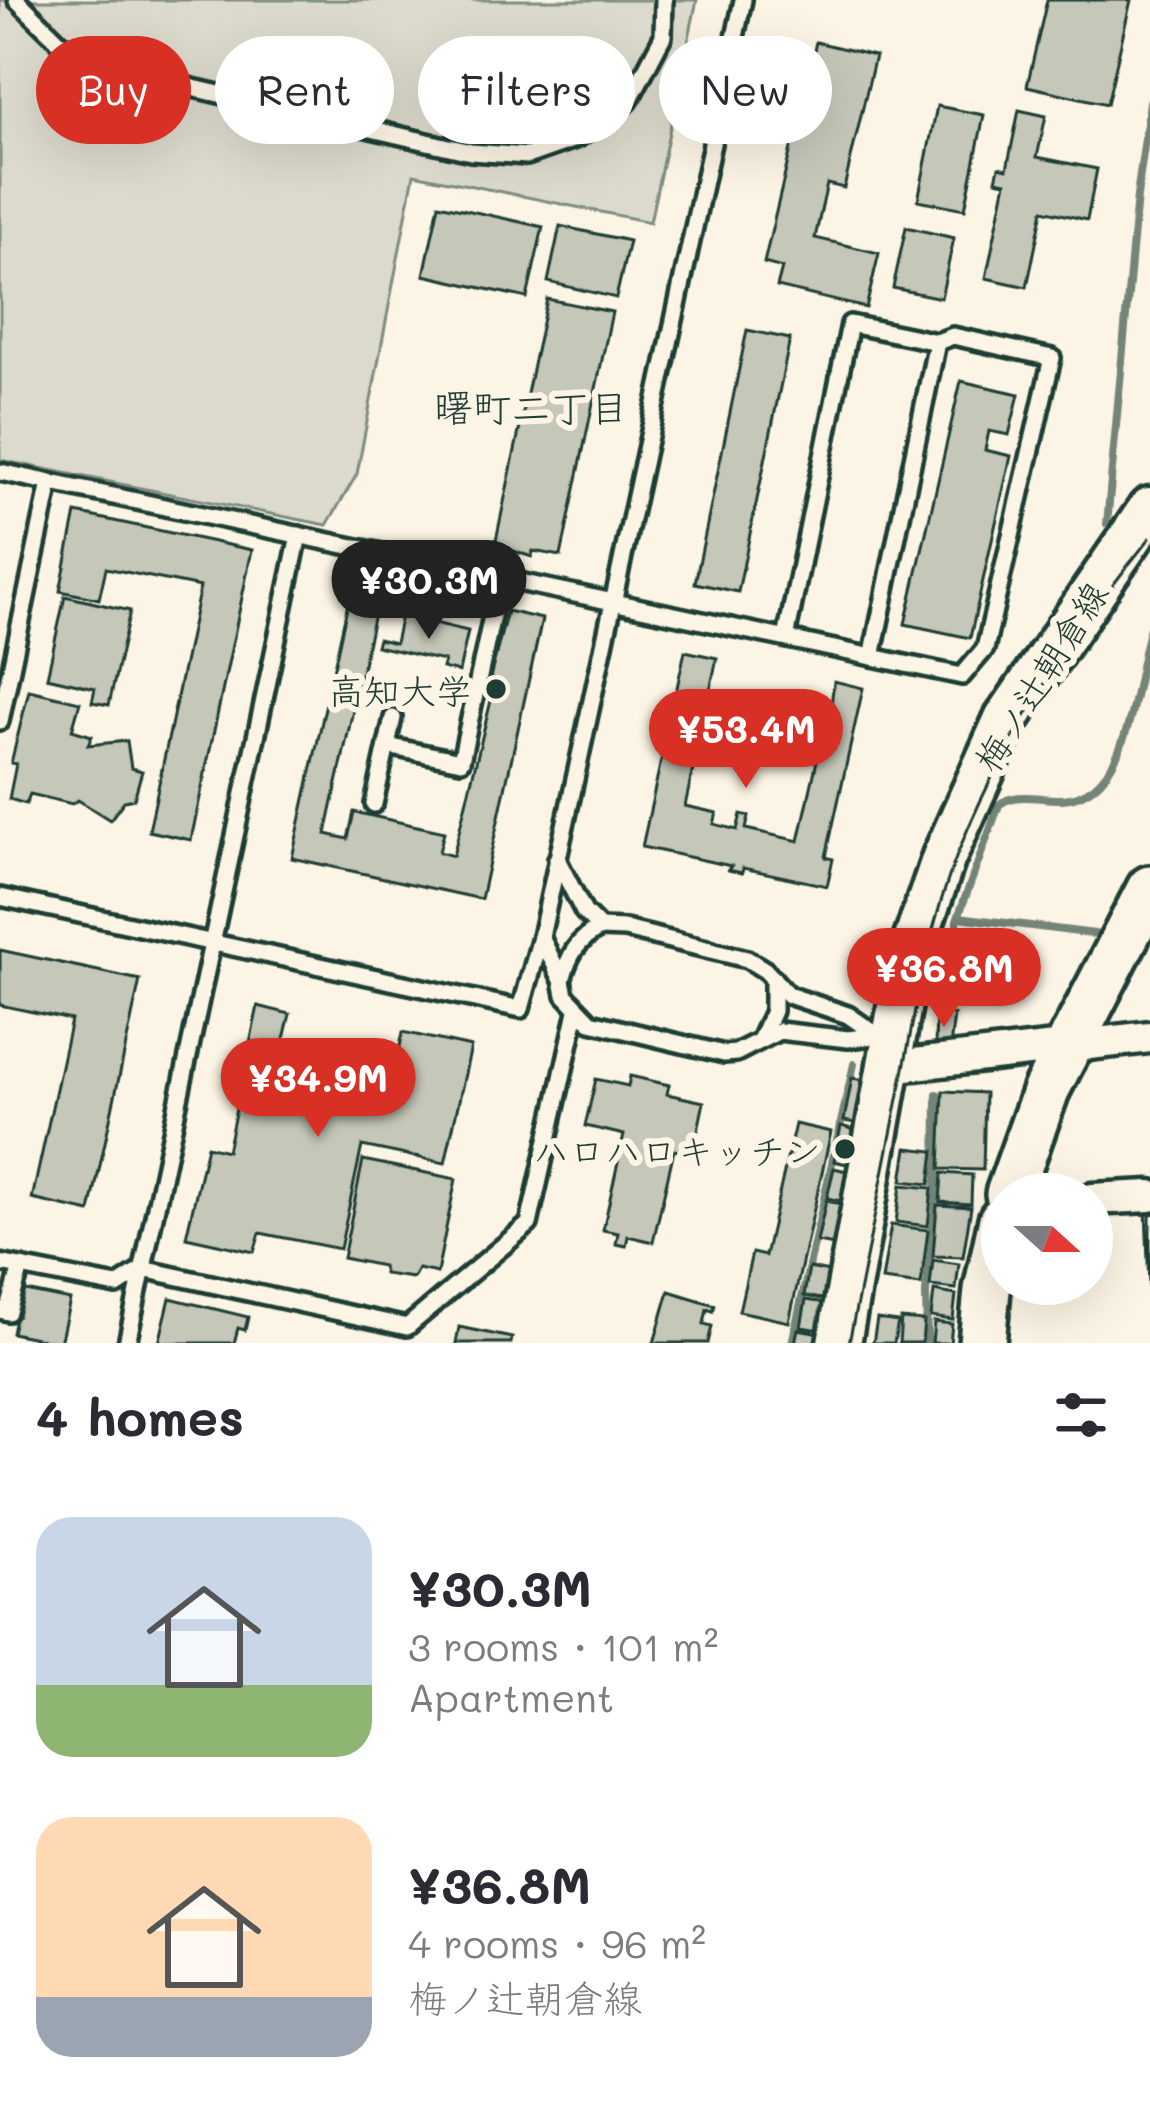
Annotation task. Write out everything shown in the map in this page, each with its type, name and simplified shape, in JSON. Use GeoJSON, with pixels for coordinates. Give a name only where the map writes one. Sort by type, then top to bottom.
{"type":"FeatureCollection","features":[{"type":"Feature","properties":{"kind":"main road","name":"梅ノ辻朝倉線"},"geometry":{"type":"LineString","coordinates":[[839,1343],[887,1045],[907,965],[976,778],[1047,653],[1150,508]]}},
{"type":"Feature","properties":{"kind":"main road"},"geometry":{"type":"LineString","coordinates":[[1016,1173],[1066,1048],[1150,889]]}},
{"type":"Feature","properties":{"kind":"main road"},"geometry":{"type":"LineString","coordinates":[[982,1343],[986,1305]]}},
{"type":"Feature","properties":{"kind":"street"},"geometry":{"type":"LineString","coordinates":[[887,1045],[1066,1048],[1150,1036]]}},
{"type":"Feature","properties":{"kind":"street"},"geometry":{"type":"LineString","coordinates":[[1113,1198],[1150,1196]]}},
{"type":"Feature","properties":{"kind":"lane"},"geometry":{"type":"LineString","coordinates":[[17,0],[80,62],[470,152],[527,156],[578,138],[629,101],[663,36],[664,0]]}},
{"type":"Feature","properties":{"kind":"lane"},"geometry":{"type":"LineString","coordinates":[[0,897],[521,1010],[541,937],[742,0]]}},
{"type":"Feature","properties":{"kind":"lane"},"geometry":{"type":"LineString","coordinates":[[0,472],[962,676],[985,649],[1052,358],[953,336],[937,342],[850,324],[786,638]]}},
{"type":"Feature","properties":{"kind":"lane"},"geometry":{"type":"LineString","coordinates":[[872,657],[937,342]]}},
{"type":"Feature","properties":{"kind":"lane"},"geometry":{"type":"LineString","coordinates":[[0,721],[50,483]]}},
{"type":"Feature","properties":{"kind":"lane"},"geometry":{"type":"LineString","coordinates":[[127,1343],[298,535]]}},
{"type":"Feature","properties":{"kind":"lane"},"geometry":{"type":"LineString","coordinates":[[386,746],[460,761],[500,578]]}},
{"type":"Feature","properties":{"kind":"lane"},"geometry":{"type":"LineString","coordinates":[[374,804],[393,718]]}},
{"type":"Feature","properties":{"kind":"lane"},"geometry":{"type":"LineString","coordinates":[[557,859],[584,912],[600,928]]}},
{"type":"Feature","properties":{"kind":"lane"},"geometry":{"type":"LineString","coordinates":[[562,980],[568,958],[583,937],[600,928],[625,929],[747,959],[788,995],[848,1015],[887,1045]]}},
{"type":"Feature","properties":{"kind":"lane"},"geometry":{"type":"LineString","coordinates":[[541,937],[565,995],[591,1022],[724,1054],[736,1053],[778,1031],[887,1045]]}},
{"type":"Feature","properties":{"kind":"lane"},"geometry":{"type":"LineString","coordinates":[[760,1040],[772,1012],[773,978]]}},
{"type":"Feature","properties":{"kind":"lane"},"geometry":{"type":"LineString","coordinates":[[0,1263],[117,1286],[143,1269],[407,1327],[529,1225],[577,1011]]}},
{"type":"Feature","properties":{"kind":"lane"},"geometry":{"type":"LineString","coordinates":[[0,1310],[8,1312],[21,1267]]}},
{"type":"Feature","properties":{"kind":"shaded area"},"geometry":{"type":"Polygon","coordinates":[[[0,0],[697,0],[689,36],[659,36],[659,144],[667,144],[650,222],[414,174],[357,474],[327,525],[0,460],[0,0]]]}},
{"type":"Feature","properties":{"kind":"building"},"geometry":{"type":"Polygon","coordinates":[[[1047,0],[1131,0],[1107,104],[1027,86],[1047,0]]]}},
{"type":"Feature","properties":{"kind":"building"},"geometry":{"type":"Polygon","coordinates":[[[832,46],[875,56],[844,188],[827,184],[815,238],[879,253],[866,308],[777,287],[782,268],[764,263],[792,144],[832,144],[832,46]]]}},
{"type":"Feature","properties":{"kind":"building"},"geometry":{"type":"Polygon","coordinates":[[[937,106],[984,115],[965,209],[918,200],[937,106]]]}},
{"type":"Feature","properties":{"kind":"building"},"geometry":{"type":"Polygon","coordinates":[[[1019,110],[1046,116],[1037,157],[1097,169],[1087,220],[1043,210],[1027,287],[986,278],[1006,182],[996,180],[999,167],[1007,169],[1019,110]]]}},
{"type":"Feature","properties":{"kind":"building"},"geometry":{"type":"Polygon","coordinates":[[[439,204],[543,227],[527,298],[424,275],[439,204]]]}},
{"type":"Feature","properties":{"kind":"building"},"geometry":{"type":"Polygon","coordinates":[[[560,226],[629,241],[616,298],[548,282],[560,226]]]}},
{"type":"Feature","properties":{"kind":"building"},"geometry":{"type":"Polygon","coordinates":[[[906,227],[954,238],[941,298],[893,288],[906,227]]]}},
{"type":"Feature","properties":{"kind":"building"},"geometry":{"type":"Polygon","coordinates":[[[547,299],[612,312],[561,556],[533,551],[532,557],[495,545],[547,299]]]}},
{"type":"Feature","properties":{"kind":"building"},"geometry":{"type":"Polygon","coordinates":[[[747,330],[790,339],[738,592],[695,583],[747,330]]]}},
{"type":"Feature","properties":{"kind":"building"},"geometry":{"type":"Polygon","coordinates":[[[961,381],[1019,394],[1009,435],[989,431],[985,450],[1011,456],[970,638],[905,624],[961,381]]]}},
{"type":"Feature","properties":{"kind":"building"},"geometry":{"type":"Polygon","coordinates":[[[76,513],[252,550],[191,840],[149,831],[200,587],[106,568],[99,599],[60,591],[76,513]]]}},
{"type":"Feature","properties":{"kind":"building"},"geometry":{"type":"Polygon","coordinates":[[[353,580],[380,586],[326,834],[348,839],[354,812],[444,832],[439,852],[453,856],[496,680],[490,678],[507,611],[542,619],[481,899],[292,858],[353,580]]]}},
{"type":"Feature","properties":{"kind":"building"},"geometry":{"type":"Polygon","coordinates":[[[65,596],[130,611],[109,705],[92,702],[95,688],[47,677],[65,596]]]}},
{"type":"Feature","properties":{"kind":"building"},"geometry":{"type":"Polygon","coordinates":[[[401,615],[468,631],[459,672],[442,668],[444,661],[376,646],[378,639],[395,643],[401,615]]]}},
{"type":"Feature","properties":{"kind":"building"},"geometry":{"type":"Polygon","coordinates":[[[685,651],[717,658],[685,806],[717,813],[714,824],[737,830],[741,814],[749,816],[746,829],[799,841],[824,729],[828,730],[834,681],[863,688],[826,857],[833,859],[827,886],[743,868],[742,873],[728,870],[731,866],[642,847],[685,651]]]}},
{"type":"Feature","properties":{"kind":"building"},"geometry":{"type":"Polygon","coordinates":[[[29,690],[80,702],[72,730],[92,736],[88,745],[127,741],[131,768],[142,771],[134,799],[124,801],[110,820],[78,800],[72,804],[30,794],[26,804],[9,799],[16,764],[11,763],[29,690]]]}},
{"type":"Feature","properties":{"kind":"building"},"geometry":{"type":"Polygon","coordinates":[[[0,950],[140,980],[90,1212],[32,1199],[71,1020],[0,1005],[0,950]]]}},
{"type":"Feature","properties":{"kind":"building"},"geometry":{"type":"Polygon","coordinates":[[[258,1006],[290,1014],[275,1076],[348,1090],[354,1076],[363,1071],[372,1076],[368,1094],[389,1099],[403,1032],[471,1047],[445,1163],[362,1146],[340,1249],[260,1233],[254,1252],[186,1237],[207,1146],[227,1151],[258,1006]]]}},
{"type":"Feature","properties":{"kind":"building"},"geometry":{"type":"Polygon","coordinates":[[[936,1013],[954,1015],[950,1047],[935,1047],[936,1013]]]}},
{"type":"Feature","properties":{"kind":"building"},"geometry":{"type":"Polygon","coordinates":[[[630,1076],[669,1085],[667,1094],[704,1102],[693,1154],[674,1150],[653,1242],[628,1236],[626,1246],[616,1244],[618,1233],[603,1230],[624,1135],[585,1126],[596,1079],[628,1086],[630,1076]]]}},
{"type":"Feature","properties":{"kind":"building"},"geometry":{"type":"Polygon","coordinates":[[[852,1078],[869,1081],[861,1124],[844,1121],[852,1078]]]}},
{"type":"Feature","properties":{"kind":"building"},"geometry":{"type":"Polygon","coordinates":[[[943,1091],[985,1093],[983,1170],[940,1169],[943,1091]]]}},
{"type":"Feature","properties":{"kind":"building"},"geometry":{"type":"Polygon","coordinates":[[[795,1124],[831,1132],[789,1322],[739,1311],[752,1253],[765,1256],[795,1124]]]}},
{"type":"Feature","properties":{"kind":"building","name":"ハロハロキッチン"},"geometry":{"type":"Polygon","coordinates":[[[841,1126],[852,1129],[857,1138],[851,1165],[834,1161],[841,1126]]]}},
{"type":"Feature","properties":{"kind":"building"},"geometry":{"type":"Polygon","coordinates":[[[907,1148],[934,1151],[930,1184],[902,1181],[907,1148]]]}},
{"type":"Feature","properties":{"kind":"building"},"geometry":{"type":"Polygon","coordinates":[[[363,1160],[456,1179],[437,1273],[418,1269],[413,1278],[384,1274],[382,1266],[343,1258],[363,1160]]]}},
{"type":"Feature","properties":{"kind":"building"},"geometry":{"type":"Polygon","coordinates":[[[834,1168],[851,1172],[846,1202],[827,1198],[834,1168]]]}},
{"type":"Feature","properties":{"kind":"building"},"geometry":{"type":"Polygon","coordinates":[[[942,1173],[972,1175],[971,1204],[940,1202],[942,1173]]]}},
{"type":"Feature","properties":{"kind":"building"},"geometry":{"type":"Polygon","coordinates":[[[901,1185],[932,1188],[928,1226],[896,1222],[901,1185]]]}},
{"type":"Feature","properties":{"kind":"building"},"geometry":{"type":"Polygon","coordinates":[[[826,1201],[847,1205],[840,1246],[817,1242],[826,1201]]]}},
{"type":"Feature","properties":{"kind":"building"},"geometry":{"type":"Polygon","coordinates":[[[937,1205],[971,1207],[963,1257],[933,1256],[937,1205]]]}},
{"type":"Feature","properties":{"kind":"building"},"geometry":{"type":"Polygon","coordinates":[[[1146,1209],[1150,1209],[1150,1314],[1146,1209]]]}},
{"type":"Feature","properties":{"kind":"building"},"geometry":{"type":"Polygon","coordinates":[[[891,1225],[928,1230],[921,1285],[882,1280],[891,1225]]]}},
{"type":"Feature","properties":{"kind":"building"},"geometry":{"type":"Polygon","coordinates":[[[933,1260],[959,1264],[956,1289],[930,1286],[933,1260]]]}},
{"type":"Feature","properties":{"kind":"building"},"geometry":{"type":"Polygon","coordinates":[[[809,1268],[834,1273],[828,1300],[804,1296],[809,1268]]]}},
{"type":"Feature","properties":{"kind":"building"},"geometry":{"type":"Polygon","coordinates":[[[21,1290],[70,1300],[60,1343],[12,1333],[21,1290]]]}},
{"type":"Feature","properties":{"kind":"building"},"geometry":{"type":"Polygon","coordinates":[[[669,1291],[715,1305],[713,1311],[707,1309],[704,1324],[712,1326],[708,1343],[654,1343],[669,1291]]]}},
{"type":"Feature","properties":{"kind":"building"},"geometry":{"type":"Polygon","coordinates":[[[934,1291],[956,1295],[953,1320],[931,1317],[934,1291]]]}},
{"type":"Feature","properties":{"kind":"building"},"geometry":{"type":"Polygon","coordinates":[[[170,1298],[248,1317],[245,1330],[238,1328],[234,1343],[159,1343],[170,1298]]]}},
{"type":"Feature","properties":{"kind":"building"},"geometry":{"type":"Polygon","coordinates":[[[806,1300],[826,1303],[821,1330],[801,1327],[806,1300]]]}},
{"type":"Feature","properties":{"kind":"building"},"geometry":{"type":"Polygon","coordinates":[[[877,1319],[898,1322],[894,1343],[873,1343],[877,1319]]]}},
{"type":"Feature","properties":{"kind":"building"},"geometry":{"type":"Polygon","coordinates":[[[901,1319],[924,1321],[922,1343],[899,1343],[901,1319]]]}},
{"type":"Feature","properties":{"kind":"building"},"geometry":{"type":"Polygon","coordinates":[[[934,1322],[952,1324],[950,1343],[932,1343],[934,1322]]]}},
{"type":"Feature","properties":{"kind":"building"},"geometry":{"type":"Polygon","coordinates":[[[459,1327],[512,1338],[511,1343],[456,1343],[459,1327]]]}},
{"type":"Feature","properties":{"kind":"building"},"geometry":{"type":"Polygon","coordinates":[[[798,1329],[825,1334],[824,1343],[795,1343],[798,1329]]]}},
{"type":"Feature","properties":{"kind":"waterway"},"geometry":{"type":"LineString","coordinates":[[1107,524],[1150,102]]}},
{"type":"Feature","properties":{"kind":"waterway"},"geometry":{"type":"LineString","coordinates":[[958,963],[957,920],[999,805],[1020,797],[1062,799],[1085,793],[1103,778],[1126,731],[1150,628]]}},
{"type":"Feature","properties":{"kind":"waterway"},"geometry":{"type":"LineString","coordinates":[[959,917],[1095,934]]}},
{"type":"Feature","properties":{"kind":"waterway"},"geometry":{"type":"LineString","coordinates":[[792,1343],[854,1064]]}},
{"type":"Feature","properties":{"kind":"waterway"},"geometry":{"type":"LineString","coordinates":[[927,1343],[937,1094]]}},
{"type":"Feature","properties":{"kind":"tram line"},"geometry":{"type":"LineString","coordinates":[[849,1343],[924,968],[957,855],[996,770],[1042,689],[1093,611],[1150,538]]}},
{"type":"Feature","properties":{"kind":"place","name":"高知大学"},"geometry":{"type":"Point","coordinates":[496,689]}},
{"type":"Feature","properties":{"kind":"place","name":"ハロハロキッチン"},"geometry":{"type":"Point","coordinates":[845,1149]}},
{"type":"Feature","properties":{"kind":"district","name":"曙町二丁目"},"geometry":{"type":"Point","coordinates":[531,406]}}]}
